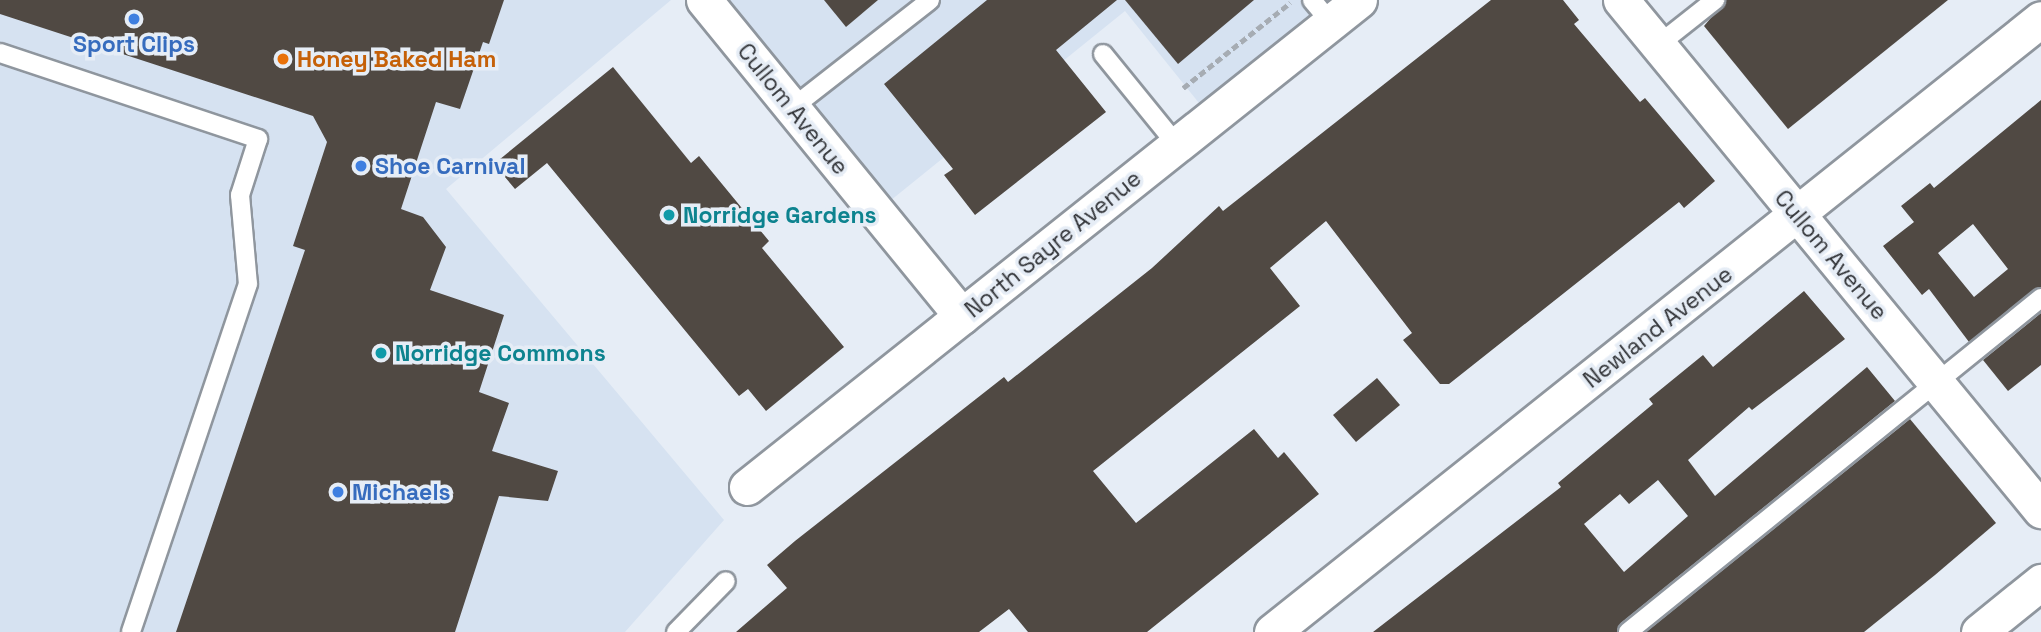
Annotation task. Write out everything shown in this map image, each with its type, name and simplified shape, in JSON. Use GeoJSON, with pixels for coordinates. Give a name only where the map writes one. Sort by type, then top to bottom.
{"type":"FeatureCollection","features":[{"type":"Feature","properties":{"kind":"street","name":"Cullom Avenue"},"geometry":{"type":"LineString","coordinates":[[704,0],[962,316]]}},
{"type":"Feature","properties":{"kind":"street","name":"North Sayre Avenue"},"geometry":{"type":"LineString","coordinates":[[747,487],[1177,145],[1322,11],[1359,0]]}},
{"type":"Feature","properties":{"kind":"street","name":"Cullom Avenue"},"geometry":{"type":"LineString","coordinates":[[1621,0],[2041,510]]}},
{"type":"Feature","properties":{"kind":"street","name":"Newland Avenue"},"geometry":{"type":"LineString","coordinates":[[1272,632],[2041,19]]}},
{"type":"Feature","properties":{"kind":"street"},"geometry":{"type":"LineString","coordinates":[[1979,632],[2041,582]]}},
{"type":"Feature","properties":{"kind":"lane"},"geometry":{"type":"LineString","coordinates":[[792,108],[930,0]]}},
{"type":"Feature","properties":{"kind":"lane"},"geometry":{"type":"LineString","coordinates":[[1658,46],[1715,0]]}},
{"type":"Feature","properties":{"kind":"lane"},"geometry":{"type":"LineString","coordinates":[[0,52],[258,139],[240,195],[248,284],[131,632]]}},
{"type":"Feature","properties":{"kind":"lane"},"geometry":{"type":"LineString","coordinates":[[1103,54],[1177,145]]}},
{"type":"Feature","properties":{"kind":"lane"},"geometry":{"type":"LineString","coordinates":[[1628,632],[2041,298]]}},
{"type":"Feature","properties":{"kind":"lane"},"geometry":{"type":"LineString","coordinates":[[676,632],[726,581]]}},
{"type":"Feature","properties":{"kind":"path"},"geometry":{"type":"LineString","coordinates":[[1183,88],[1293,0]]}},
{"type":"Feature","properties":{"kind":"shaded area","name":"Norridge Commons"},"geometry":{"type":"Polygon","coordinates":[[[0,0],[671,0],[446,189],[724,520],[625,632],[0,632],[0,0]]]}},
{"type":"Feature","properties":{"kind":"shaded area"},"geometry":{"type":"Polygon","coordinates":[[[709,0],[1339,0],[1203,108],[1125,11],[880,209],[709,0]]]}},
{"type":"Feature","properties":{"kind":"building","name":"Norridge Commons"},"geometry":{"type":"Polygon","coordinates":[[[0,0],[504,0],[489,44],[483,42],[460,109],[436,102],[401,209],[423,217],[446,247],[430,290],[504,315],[479,392],[509,403],[492,451],[558,471],[548,501],[499,496],[455,632],[176,632],[305,250],[293,246],[327,142],[313,116],[0,14],[0,0]]]}},
{"type":"Feature","properties":{"kind":"building"},"geometry":{"type":"Polygon","coordinates":[[[824,0],[878,0],[846,27],[824,0]]]}},
{"type":"Feature","properties":{"kind":"building"},"geometry":{"type":"Polygon","coordinates":[[[987,0],[1117,0],[1056,50],[1106,112],[975,215],[944,175],[953,169],[884,84],[987,0]]]}},
{"type":"Feature","properties":{"kind":"building"},"geometry":{"type":"Polygon","coordinates":[[[1125,0],[1254,0],[1178,64],[1125,0]]]}},
{"type":"Feature","properties":{"kind":"building"},"geometry":{"type":"Polygon","coordinates":[[[1491,0],[1563,0],[1579,20],[1574,24],[1640,102],[1645,98],[1715,181],[1684,208],[1679,202],[1449,384],[1440,384],[1403,340],[1412,333],[1326,221],[1270,268],[1300,306],[1093,471],[1136,523],[1254,429],[1278,458],[1284,452],[1319,494],[1147,632],[1028,632],[1009,609],[979,632],[736,632],[787,588],[767,565],[795,541],[1004,377],[1008,382],[1152,268],[1219,206],[1223,211],[1491,0]]]}},
{"type":"Feature","properties":{"kind":"building"},"geometry":{"type":"Polygon","coordinates":[[[1726,0],[1948,0],[1788,129],[1704,26],[1726,0]]]}},
{"type":"Feature","properties":{"kind":"building","name":"Norridge Gardens"},"geometry":{"type":"Polygon","coordinates":[[[613,67],[691,163],[699,156],[769,241],[762,248],[844,347],[766,411],[748,389],[739,396],[547,163],[515,189],[494,164],[613,67]]]}},
{"type":"Feature","properties":{"kind":"building"},"geometry":{"type":"Polygon","coordinates":[[[2041,100],[2041,287],[1969,342],[1929,289],[1922,295],[1883,246],[1914,222],[1901,206],[1930,183],[1934,188],[2041,100]],[[1973,224],[1938,253],[1974,297],[2008,269],[1973,224]]]}},
{"type":"Feature","properties":{"kind":"building"},"geometry":{"type":"Polygon","coordinates":[[[1804,291],[1845,339],[1752,410],[1749,407],[1688,460],[1715,496],[1867,367],[1895,401],[1621,623],[1617,632],[1373,632],[1561,487],[1558,483],[1653,404],[1649,399],[1703,355],[1713,367],[1804,291]],[[1658,480],[1629,504],[1620,494],[1584,524],[1624,572],[1688,516],[1658,480]]]}},
{"type":"Feature","properties":{"kind":"building"},"geometry":{"type":"Polygon","coordinates":[[[2041,313],[2041,365],[2008,391],[1983,360],[2041,313]]]}},
{"type":"Feature","properties":{"kind":"building"},"geometry":{"type":"Polygon","coordinates":[[[1377,378],[1400,405],[1356,442],[1333,415],[1377,378]]]}},
{"type":"Feature","properties":{"kind":"building"},"geometry":{"type":"Polygon","coordinates":[[[1910,419],[1996,523],[1935,575],[1864,632],[1646,632],[1910,419]]]}},
{"type":"Feature","properties":{"kind":"place","name":"Sport Clips"},"geometry":{"type":"Point","coordinates":[134,19]}},
{"type":"Feature","properties":{"kind":"place","name":"Honey Baked Ham"},"geometry":{"type":"Point","coordinates":[283,59]}},
{"type":"Feature","properties":{"kind":"place","name":"Shoe Carnival"},"geometry":{"type":"Point","coordinates":[361,166]}},
{"type":"Feature","properties":{"kind":"place","name":"Norridge Gardens"},"geometry":{"type":"Point","coordinates":[669,215]}},
{"type":"Feature","properties":{"kind":"place","name":"Norridge Commons"},"geometry":{"type":"Point","coordinates":[381,353]}},
{"type":"Feature","properties":{"kind":"place","name":"Michaels"},"geometry":{"type":"Point","coordinates":[338,492]}}]}
